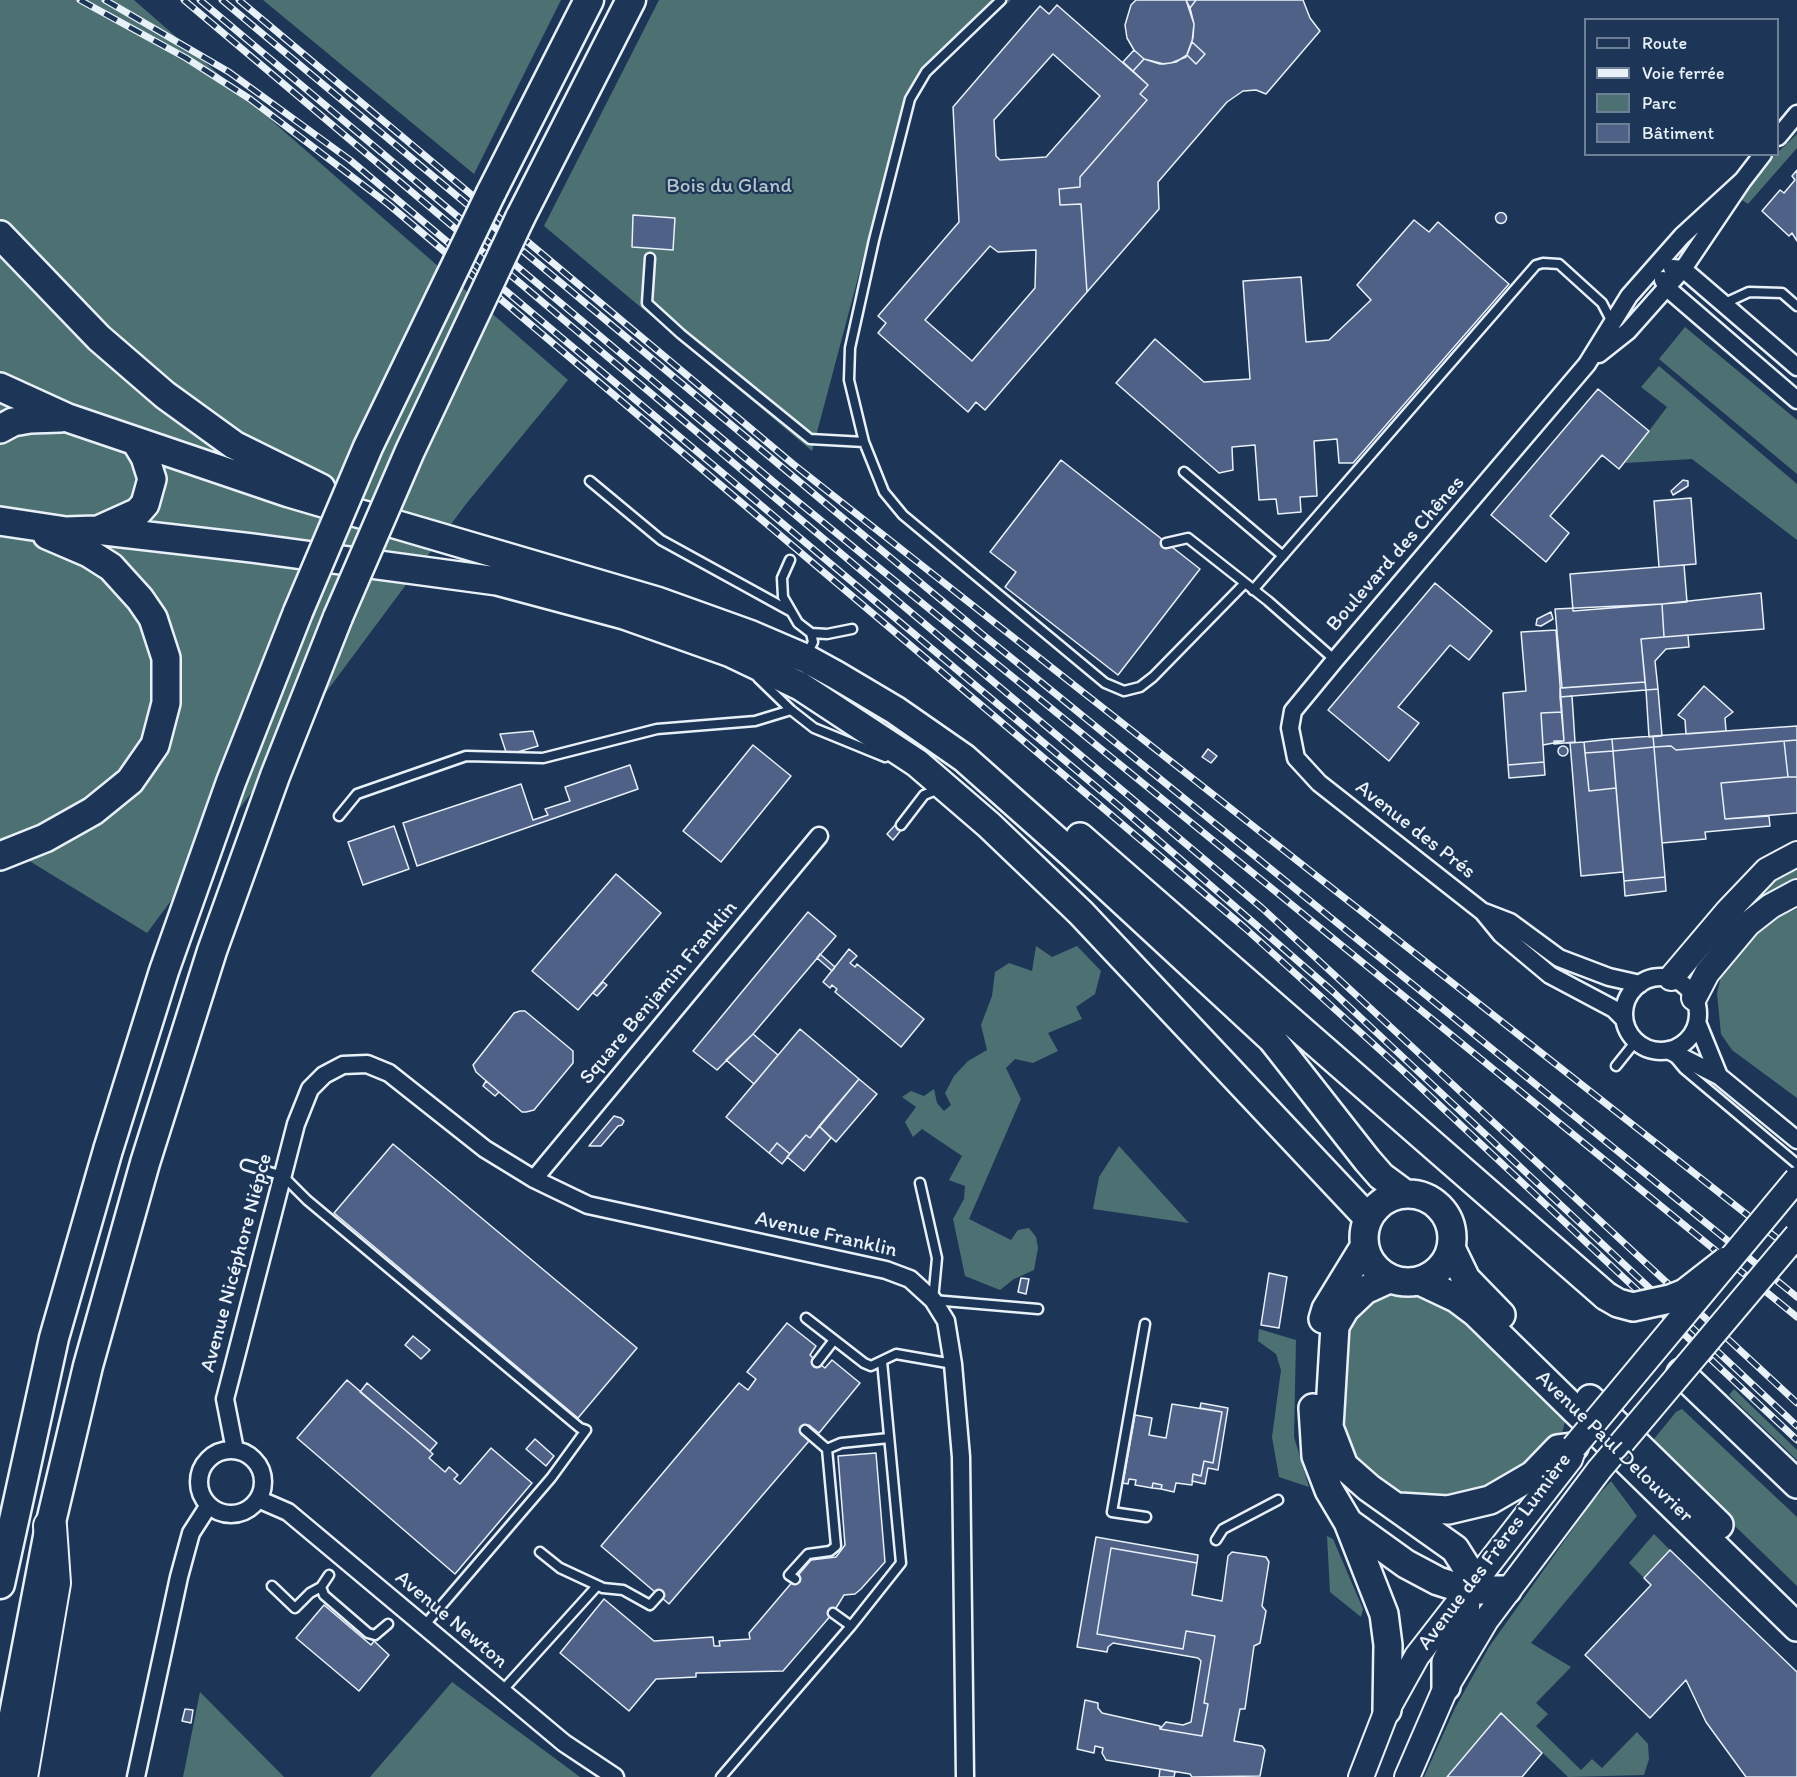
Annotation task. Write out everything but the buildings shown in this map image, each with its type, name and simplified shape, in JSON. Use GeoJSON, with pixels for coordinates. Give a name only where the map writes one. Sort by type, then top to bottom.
{"type":"FeatureCollection","features":[{"type":"Feature","properties":{"kind":"highway"},"geometry":{"type":"LineString","coordinates":[[0,1584],[54,1338],[108,1150],[164,971],[223,804],[298,612],[368,447],[491,193],[589,0]]}},
{"type":"Feature","properties":{"kind":"highway"},"geometry":{"type":"LineString","coordinates":[[2,1777],[50,1526],[88,1366],[145,1163],[212,951],[275,776],[338,617],[410,451],[520,218],[631,0]]}},
{"type":"Feature","properties":{"kind":"highway"},"geometry":{"type":"LineString","coordinates":[[21,1777],[54,1583],[50,1526]]}},
{"type":"Feature","properties":{"kind":"main road"},"geometry":{"type":"LineString","coordinates":[[0,235],[99,338],[165,395],[234,445],[412,530]]}},
{"type":"Feature","properties":{"kind":"main road"},"geometry":{"type":"LineString","coordinates":[[0,387],[68,418],[136,442],[412,530],[657,601],[749,634],[808,645],[964,758],[1272,1039],[1374,1168],[1404,1193]]}},
{"type":"Feature","properties":{"kind":"main road"},"geometry":{"type":"LineString","coordinates":[[0,429],[13,422],[30,419],[68,418]]}},
{"type":"Feature","properties":{"kind":"main road"},"geometry":{"type":"LineString","coordinates":[[0,501],[10,507],[67,518],[96,530],[132,516],[146,504],[152,479],[149,467],[136,442]]}},
{"type":"Feature","properties":{"kind":"main road"},"geometry":{"type":"LineString","coordinates":[[9,522],[66,531],[96,530],[496,581],[624,615],[731,653],[800,686],[880,737],[945,787],[1081,913],[1368,1218]]}},
{"type":"Feature","properties":{"kind":"main road"},"geometry":{"type":"LineString","coordinates":[[0,856],[45,838],[93,811],[130,781],[155,745],[166,703],[166,658],[153,618],[140,599],[111,567],[89,553],[9,522]]}},
{"type":"Feature","properties":{"kind":"main road"},"geometry":{"type":"LineString","coordinates":[[964,758],[1024,788],[1597,1288],[1618,1303],[1633,1306],[1671,1299],[1685,1293],[1726,1261]]}},
{"type":"Feature","properties":{"kind":"main road"},"geometry":{"type":"LineString","coordinates":[[1671,978],[1727,912],[1767,870],[1797,854]]}},
{"type":"Feature","properties":{"kind":"main road"},"geometry":{"type":"LineString","coordinates":[[1694,998],[1707,973],[1748,924],[1771,906],[1797,892]]}},
{"type":"Feature","properties":{"kind":"main road","name":"Avenue des Frères Lumière"},"geometry":{"type":"LineString","coordinates":[[1360,1777],[1387,1710],[1417,1656],[1570,1459],[1574,1447],[1726,1261],[1797,1179]]}},
{"type":"Feature","properties":{"kind":"main road"},"geometry":{"type":"LineString","coordinates":[[1404,1193],[1417,1194],[1431,1199],[1449,1220],[1451,1248],[1440,1269],[1420,1281],[1400,1282],[1389,1279],[1373,1265],[1364,1247],[1363,1237],[1368,1218],[1382,1201],[1404,1193]]}},
{"type":"Feature","properties":{"kind":"main road","name":"Avenue des Frères Lumière"},"geometry":{"type":"LineString","coordinates":[[1407,1777],[1446,1687],[1507,1590],[1599,1470],[1797,1235]]}},
{"type":"Feature","properties":{"kind":"main road"},"geometry":{"type":"LineString","coordinates":[[1364,1247],[1326,1310],[1313,1409],[1316,1456],[1329,1490],[1348,1522],[1384,1614],[1388,1645],[1387,1710]]}},
{"type":"Feature","properties":{"kind":"main road","name":"Avenue Paul Delouvrier"},"geometry":{"type":"LineString","coordinates":[[1451,1248],[1466,1279],[1653,1458],[1797,1602]]}},
{"type":"Feature","properties":{"kind":"main road"},"geometry":{"type":"LineString","coordinates":[[1389,1279],[1365,1290],[1345,1309],[1335,1326],[1329,1427],[1344,1466],[1369,1488],[1399,1507],[1455,1549],[1467,1568],[1465,1622],[1446,1662],[1446,1687]]}},
{"type":"Feature","properties":{"kind":"main road","name":"Avenue Paul Delouvrier"},"geometry":{"type":"LineString","coordinates":[[1420,1281],[1456,1298],[1476,1313],[1797,1627]]}},
{"type":"Feature","properties":{"kind":"main road"},"geometry":{"type":"LineString","coordinates":[[1682,1373],[1797,1484]]}},
{"type":"Feature","properties":{"kind":"main road"},"geometry":{"type":"LineString","coordinates":[[1399,1507],[1448,1510],[1490,1500],[1533,1475],[1558,1449],[1574,1447]]}},
{"type":"Feature","properties":{"kind":"main road"},"geometry":{"type":"LineString","coordinates":[[1348,1522],[1406,1564],[1438,1581],[1467,1590],[1487,1592],[1507,1590]]}},
{"type":"Feature","properties":{"kind":"main road","name":"Avenue des Frères Lumière"},"geometry":{"type":"LineString","coordinates":[[1375,1777],[1381,1758],[1387,1710]]}},
{"type":"Feature","properties":{"kind":"street"},"geometry":{"type":"LineString","coordinates":[[1779,136],[1797,114]]}},
{"type":"Feature","properties":{"kind":"street","name":"Boulevard des Chênes"},"geometry":{"type":"LineString","coordinates":[[1587,364],[1628,331],[1683,270],[1761,156]]}},
{"type":"Feature","properties":{"kind":"street","name":"Boulevard des Chênes"},"geometry":{"type":"LineString","coordinates":[[1318,783],[1296,758],[1290,728],[1293,711],[1587,364],[1629,296],[1682,236],[1743,180]]}},
{"type":"Feature","properties":{"kind":"street"},"geometry":{"type":"LineString","coordinates":[[1657,265],[1683,270],[1797,367]]}},
{"type":"Feature","properties":{"kind":"street"},"geometry":{"type":"LineString","coordinates":[[1657,265],[1667,288],[1797,400]]}},
{"type":"Feature","properties":{"kind":"street","name":"Avenue des Prés"},"geometry":{"type":"LineString","coordinates":[[1318,783],[1483,912],[1501,934],[1550,975],[1614,1009],[1624,1019],[1630,1035],[1636,1041]]}},
{"type":"Feature","properties":{"kind":"street","name":"Square Benjamin Franklin"},"geometry":{"type":"LineString","coordinates":[[534,1179],[819,837]]}},
{"type":"Feature","properties":{"kind":"street","name":"Avenue des Prés"},"geometry":{"type":"LineString","coordinates":[[1483,912],[1510,922],[1559,958],[1609,977],[1640,984],[1660,977],[1671,978]]}},
{"type":"Feature","properties":{"kind":"street"},"geometry":{"type":"LineString","coordinates":[[1671,978],[1680,983],[1694,998],[1697,1022],[1719,1076]]}},
{"type":"Feature","properties":{"kind":"street"},"geometry":{"type":"LineString","coordinates":[[1624,1019],[1627,999],[1640,984]]}},
{"type":"Feature","properties":{"kind":"street"},"geometry":{"type":"LineString","coordinates":[[1668,1050],[1686,1040],[1697,1022]]}},
{"type":"Feature","properties":{"kind":"street"},"geometry":{"type":"LineString","coordinates":[[1636,1041],[1646,1048],[1668,1050],[1719,1076],[1797,1140]]}},
{"type":"Feature","properties":{"kind":"street","name":"Avenue Franklin"},"geometry":{"type":"LineString","coordinates":[[310,1089],[324,1075],[343,1065],[367,1064],[389,1073],[484,1149],[534,1179],[588,1205],[629,1216],[886,1270],[910,1279],[933,1299],[946,1321],[953,1364],[961,1457],[965,1777]]}},
{"type":"Feature","properties":{"kind":"street","name":"Avenue Nicéphore Niépce"},"geometry":{"type":"LineString","coordinates":[[235,1450],[225,1399],[296,1124],[310,1089]]}},
{"type":"Feature","properties":{"kind":"street"},"geometry":{"type":"LineString","coordinates":[[235,1450],[245,1453],[259,1468],[262,1478],[258,1499],[244,1511],[235,1514],[216,1510],[209,1505],[199,1488],[202,1468],[215,1454],[235,1450]]}},
{"type":"Feature","properties":{"kind":"street","name":"Avenue Newton"},"geometry":{"type":"LineString","coordinates":[[258,1499],[288,1512],[564,1743],[615,1777]]}},
{"type":"Feature","properties":{"kind":"street"},"geometry":{"type":"LineString","coordinates":[[136,1777],[179,1577],[191,1533],[209,1505]]}},
{"type":"Feature","properties":{"kind":"lane"},"geometry":{"type":"LineString","coordinates":[[1001,0],[926,72],[910,99],[850,348],[849,380],[864,442],[884,492],[903,515],[1105,683],[1124,691],[1140,687],[1153,677],[1244,584]]}},
{"type":"Feature","properties":{"kind":"lane"},"geometry":{"type":"LineString","coordinates":[[650,258],[647,303],[681,334],[810,440],[864,442]]}},
{"type":"Feature","properties":{"kind":"lane"},"geometry":{"type":"LineString","coordinates":[[1253,590],[1536,265],[1543,262],[1559,264],[1602,303],[1613,324]]}},
{"type":"Feature","properties":{"kind":"lane"},"geometry":{"type":"LineString","coordinates":[[1723,304],[1749,292],[1782,292],[1797,306]]}},
{"type":"Feature","properties":{"kind":"lane"},"geometry":{"type":"LineString","coordinates":[[1184,472],[1283,555]]}},
{"type":"Feature","properties":{"kind":"lane"},"geometry":{"type":"LineString","coordinates":[[590,481],[662,540],[790,611]]}},
{"type":"Feature","properties":{"kind":"lane"},"geometry":{"type":"LineString","coordinates":[[1166,543],[1188,538],[1335,660]]}},
{"type":"Feature","properties":{"kind":"lane"},"geometry":{"type":"LineString","coordinates":[[790,560],[782,578],[781,587],[790,611],[808,645],[827,634],[852,629]]}},
{"type":"Feature","properties":{"kind":"lane"},"geometry":{"type":"LineString","coordinates":[[731,653],[791,710],[814,728],[893,761]]}},
{"type":"Feature","properties":{"kind":"lane"},"geometry":{"type":"LineString","coordinates":[[339,816],[357,794],[466,756],[543,758],[657,729],[755,721],[791,710]]}},
{"type":"Feature","properties":{"kind":"lane"},"geometry":{"type":"LineString","coordinates":[[904,766],[945,787]]}},
{"type":"Feature","properties":{"kind":"lane"},"geometry":{"type":"LineString","coordinates":[[901,825],[924,795],[945,787]]}},
{"type":"Feature","properties":{"kind":"lane"},"geometry":{"type":"LineString","coordinates":[[1616,1066],[1636,1041]]}},
{"type":"Feature","properties":{"kind":"lane"},"geometry":{"type":"LineString","coordinates":[[1668,1050],[1684,1069],[1797,1164]]}},
{"type":"Feature","properties":{"kind":"lane"},"geometry":{"type":"LineString","coordinates":[[246,1165],[283,1176],[307,1200],[580,1428],[586,1430],[551,1478],[423,1627]]}},
{"type":"Feature","properties":{"kind":"lane"},"geometry":{"type":"LineString","coordinates":[[920,1183],[937,1258],[933,1299],[1038,1309]]}},
{"type":"Feature","properties":{"kind":"lane"},"geometry":{"type":"LineString","coordinates":[[806,1318],[864,1364],[871,1366],[896,1354],[953,1364]]}},
{"type":"Feature","properties":{"kind":"lane"},"geometry":{"type":"LineString","coordinates":[[1145,1324],[1112,1512],[1146,1517]]}},
{"type":"Feature","properties":{"kind":"lane"},"geometry":{"type":"LineString","coordinates":[[817,1362],[834,1340]]}},
{"type":"Feature","properties":{"kind":"lane"},"geometry":{"type":"LineString","coordinates":[[721,1777],[851,1626],[901,1563],[882,1361]]}},
{"type":"Feature","properties":{"kind":"lane"},"geometry":{"type":"LineString","coordinates":[[795,1579],[789,1575],[808,1554],[830,1551],[836,1546],[827,1449],[805,1430]]}},
{"type":"Feature","properties":{"kind":"lane"},"geometry":{"type":"LineString","coordinates":[[827,1449],[841,1443],[889,1438]]}},
{"type":"Feature","properties":{"kind":"lane"},"geometry":{"type":"LineString","coordinates":[[1216,1540],[1223,1529],[1278,1500]]}},
{"type":"Feature","properties":{"kind":"lane"},"geometry":{"type":"LineString","coordinates":[[540,1552],[560,1568],[597,1586],[622,1590],[650,1605],[659,1596]]}},
{"type":"Feature","properties":{"kind":"lane"},"geometry":{"type":"LineString","coordinates":[[272,1586],[295,1608],[309,1593],[321,1587],[329,1575]]}},
{"type":"Feature","properties":{"kind":"lane"},"geometry":{"type":"LineString","coordinates":[[502,1691],[597,1586]]}},
{"type":"Feature","properties":{"kind":"lane"},"geometry":{"type":"LineString","coordinates":[[321,1587],[324,1595],[368,1633],[375,1635],[388,1624]]}},
{"type":"Feature","properties":{"kind":"lane"},"geometry":{"type":"LineString","coordinates":[[833,1613],[851,1626]]}},
{"type":"Feature","properties":{"kind":"green space"},"geometry":{"type":"Polygon","coordinates":[[[0,0],[134,0],[568,380],[466,504],[147,933],[0,843],[0,0]]]}},
{"type":"Feature","properties":{"kind":"green space"},"geometry":{"type":"Polygon","coordinates":[[[263,0],[561,0],[474,174],[263,0]]]}},
{"type":"Feature","properties":{"kind":"green space","name":"Bois du Gland"},"geometry":{"type":"Polygon","coordinates":[[[659,0],[1011,0],[906,97],[812,451],[544,226],[659,0]]]}},
{"type":"Feature","properties":{"kind":"green space"},"geometry":{"type":"Polygon","coordinates":[[[1797,134],[1797,148],[1748,204],[1742,200],[1757,172],[1774,156],[1779,156],[1779,151],[1797,134]]]}},
{"type":"Feature","properties":{"kind":"green space"},"geometry":{"type":"Polygon","coordinates":[[[1685,327],[1797,420],[1797,474],[1659,359],[1685,327]]]}},
{"type":"Feature","properties":{"kind":"green space"},"geometry":{"type":"Polygon","coordinates":[[[1659,366],[1797,484],[1797,540],[1692,459],[1625,463],[1667,407],[1641,387],[1659,366]]]}},
{"type":"Feature","properties":{"kind":"green space"},"geometry":{"type":"Polygon","coordinates":[[[1797,865],[1797,878],[1757,900],[1704,959],[1698,955],[1755,892],[1797,865]]]}},
{"type":"Feature","properties":{"kind":"green space"},"geometry":{"type":"Polygon","coordinates":[[[1797,909],[1797,1098],[1732,1050],[1721,1034],[1717,993],[1721,976],[1738,950],[1755,932],[1780,916],[1797,909]]]}},
{"type":"Feature","properties":{"kind":"green space"},"geometry":{"type":"Polygon","coordinates":[[[1036,946],[1052,957],[1077,946],[1101,971],[1095,994],[1076,1007],[1082,1019],[1048,1033],[1058,1051],[1033,1063],[1015,1059],[1006,1068],[1021,1099],[969,1219],[1011,1240],[1018,1230],[1029,1228],[1036,1237],[1038,1248],[1034,1270],[1014,1279],[1000,1290],[965,1276],[953,1219],[964,1199],[965,1186],[949,1180],[962,1156],[922,1129],[913,1137],[905,1122],[916,1107],[902,1097],[911,1091],[924,1096],[934,1089],[937,1103],[944,1111],[951,1105],[945,1093],[954,1076],[968,1061],[987,1050],[981,1025],[992,996],[995,972],[1009,963],[1032,971],[1036,946]]]}},
{"type":"Feature","properties":{"kind":"green space"},"geometry":{"type":"Polygon","coordinates":[[[1119,1146],[1189,1223],[1093,1209],[1099,1177],[1119,1146]]]}},
{"type":"Feature","properties":{"kind":"green space"},"geometry":{"type":"Polygon","coordinates":[[[1385,1292],[1423,1293],[1454,1309],[1566,1418],[1561,1437],[1514,1479],[1482,1494],[1413,1499],[1380,1488],[1343,1446],[1341,1339],[1348,1319],[1385,1292]]]}},
{"type":"Feature","properties":{"kind":"green space"},"geometry":{"type":"Polygon","coordinates":[[[1259,1329],[1296,1340],[1294,1437],[1309,1487],[1279,1477],[1272,1437],[1281,1370],[1276,1354],[1258,1341],[1259,1329]]]}},
{"type":"Feature","properties":{"kind":"green space"},"geometry":{"type":"Polygon","coordinates":[[[1734,1389],[1797,1450],[1797,1460],[1729,1395],[1734,1389]]]}},
{"type":"Feature","properties":{"kind":"green space"},"geometry":{"type":"Polygon","coordinates":[[[1682,1409],[1797,1517],[1797,1586],[1650,1444],[1676,1412],[1682,1409]]]}},
{"type":"Feature","properties":{"kind":"green space"},"geometry":{"type":"Polygon","coordinates":[[[1611,1481],[1637,1516],[1531,1643],[1571,1667],[1536,1703],[1548,1714],[1536,1726],[1581,1770],[1592,1759],[1602,1768],[1637,1732],[1648,1744],[1649,1759],[1644,1775],[1568,1777],[1501,1713],[1447,1777],[1424,1777],[1455,1708],[1489,1647],[1592,1502],[1611,1481]]]}},
{"type":"Feature","properties":{"kind":"green space"},"geometry":{"type":"Polygon","coordinates":[[[1654,1534],[1670,1550],[1644,1578],[1629,1563],[1654,1534]]]}},
{"type":"Feature","properties":{"kind":"green space"},"geometry":{"type":"Polygon","coordinates":[[[1327,1536],[1333,1539],[1363,1609],[1361,1617],[1330,1592],[1327,1536]]]}},
{"type":"Feature","properties":{"kind":"green space"},"geometry":{"type":"Polygon","coordinates":[[[452,1682],[580,1777],[370,1777],[452,1682]]]}},
{"type":"Feature","properties":{"kind":"green space"},"geometry":{"type":"Polygon","coordinates":[[[200,1692],[284,1777],[183,1777],[200,1692]]]}},
{"type":"Feature","properties":{"kind":"railway"},"geometry":{"type":"LineString","coordinates":[[80,0],[186,58],[250,99],[388,204],[1245,928],[1401,1069],[1797,1440]]}},
{"type":"Feature","properties":{"kind":"railway"},"geometry":{"type":"LineString","coordinates":[[105,0],[229,72],[350,160],[1119,806],[1330,989],[1797,1426]]}},
{"type":"Feature","properties":{"kind":"railway"},"geometry":{"type":"LineString","coordinates":[[184,0],[1262,908],[1797,1403]]}},
{"type":"Feature","properties":{"kind":"railway"},"geometry":{"type":"LineString","coordinates":[[200,0],[775,483],[1797,1317]]}},
{"type":"Feature","properties":{"kind":"railway"},"geometry":{"type":"LineString","coordinates":[[222,0],[982,634],[1797,1297]]}},
{"type":"Feature","properties":{"kind":"railway"},"geometry":{"type":"LineString","coordinates":[[239,0],[793,464],[1797,1254]]}}]}
